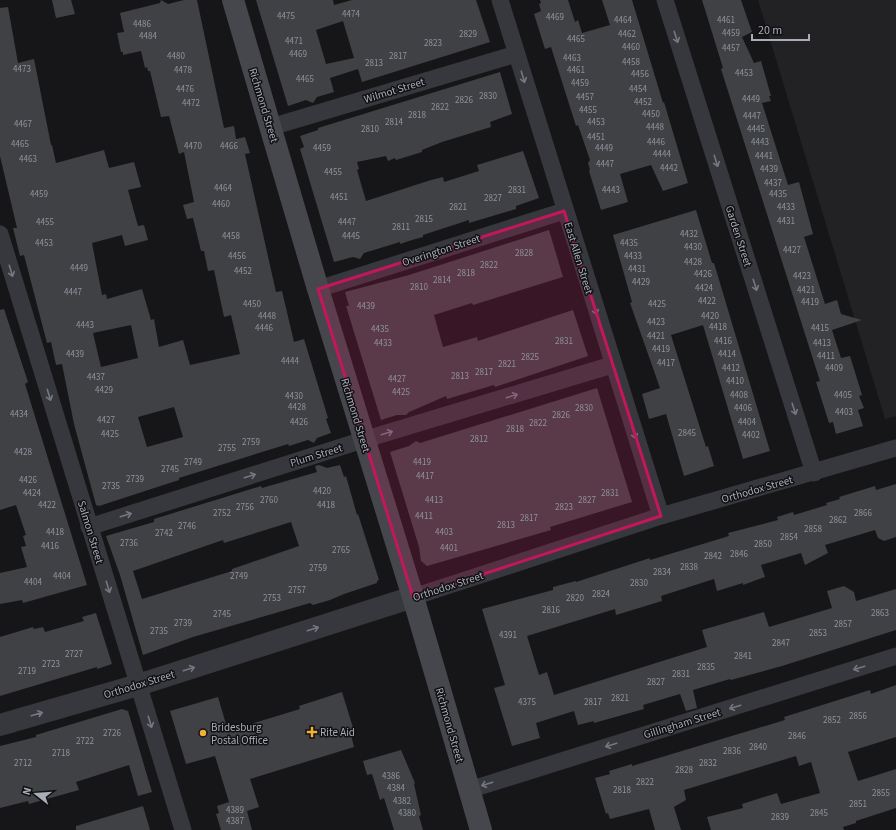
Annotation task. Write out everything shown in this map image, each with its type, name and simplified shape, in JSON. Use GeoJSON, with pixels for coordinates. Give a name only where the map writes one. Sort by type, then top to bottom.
{"type":"FeatureCollection","features":[{"type":"Feature","properties":{"kind":"main road","name":"Richmond Street"},"geometry":{"type":"LineString","coordinates":[[233,0],[363,440],[413,597],[481,830]]}},
{"type":"Feature","properties":{"kind":"street","name":"East Allen Street"},"geometry":{"type":"LineString","coordinates":[[500,0],[612,365],[661,516]]}},
{"type":"Feature","properties":{"kind":"street","name":"Garden Street"},"geometry":{"type":"LineString","coordinates":[[665,0],[814,472]]}},
{"type":"Feature","properties":{"kind":"street","name":"Wilmot Street"},"geometry":{"type":"LineString","coordinates":[[271,127],[516,54]]}},
{"type":"Feature","properties":{"kind":"street","name":"Overington Street"},"geometry":{"type":"LineString","coordinates":[[318,289],[564,211]]}},
{"type":"Feature","properties":{"kind":"street","name":"Salmon Street"},"geometry":{"type":"LineString","coordinates":[[0,234],[183,830]]}},
{"type":"Feature","properties":{"kind":"street","name":"Plum Street"},"geometry":{"type":"LineString","coordinates":[[89,527],[363,440],[612,365]]}},
{"type":"Feature","properties":{"kind":"street","name":"Orthodox Street"},"geometry":{"type":"LineString","coordinates":[[0,725],[138,685],[661,516],[896,448]]}},
{"type":"Feature","properties":{"kind":"street","name":"Gillingham Street"},"geometry":{"type":"LineString","coordinates":[[469,790],[896,656]]}},
{"type":"Feature","properties":{"kind":"highlighted area"},"geometry":{"type":"Polygon","coordinates":[[[564,211],[661,516],[413,597],[318,289],[564,211]]]}},
{"type":"Feature","properties":{"kind":"shaded area"},"geometry":{"type":"Polygon","coordinates":[[[758,0],[896,0],[896,416],[885,419],[758,0]]]}},
{"type":"Feature","properties":{"kind":"building"},"geometry":{"type":"Polygon","coordinates":[[[52,0],[71,0],[75,14],[56,18],[52,0]]]}},
{"type":"Feature","properties":{"kind":"building"},"geometry":{"type":"Polygon","coordinates":[[[161,0],[168,4],[184,0],[197,0],[224,128],[234,126],[236,139],[245,137],[250,153],[245,154],[276,292],[282,291],[294,342],[304,339],[328,418],[326,419],[331,433],[317,438],[314,443],[308,440],[289,446],[288,444],[179,478],[179,480],[99,506],[96,505],[74,424],[62,364],[56,365],[51,342],[47,343],[24,255],[20,256],[13,228],[17,228],[0,156],[0,8],[8,7],[18,63],[34,59],[56,163],[104,150],[109,168],[134,162],[141,187],[128,190],[138,226],[144,225],[148,240],[125,246],[122,235],[92,243],[102,295],[106,294],[107,299],[142,289],[151,320],[154,319],[159,347],[183,340],[190,365],[240,354],[231,315],[224,317],[214,270],[208,271],[204,251],[201,251],[193,218],[187,219],[183,205],[194,202],[184,152],[179,154],[169,116],[161,117],[150,71],[148,71],[147,67],[145,68],[141,51],[123,55],[123,52],[121,52],[117,33],[124,32],[120,13],[160,3],[161,0]],[[131,325],[93,333],[101,367],[138,358],[131,325]],[[174,407],[138,417],[147,447],[183,437],[174,407]]]}},
{"type":"Feature","properties":{"kind":"building"},"geometry":{"type":"Polygon","coordinates":[[[256,0],[333,0],[334,5],[352,0],[476,0],[490,42],[362,82],[358,69],[330,78],[334,92],[317,97],[313,103],[306,100],[288,106],[256,0]],[[343,21],[316,30],[326,64],[354,58],[343,21]]]}},
{"type":"Feature","properties":{"kind":"building"},"geometry":{"type":"Polygon","coordinates":[[[540,0],[568,0],[575,22],[578,20],[582,33],[610,25],[602,0],[632,0],[688,183],[663,191],[651,165],[620,174],[628,202],[601,210],[589,171],[588,163],[590,160],[578,125],[576,126],[551,47],[545,49],[534,14],[541,11],[539,4],[541,3],[540,0]]]}},
{"type":"Feature","properties":{"kind":"building"},"geometry":{"type":"Polygon","coordinates":[[[702,0],[741,0],[752,32],[742,37],[754,63],[761,61],[771,96],[769,96],[771,101],[762,103],[788,185],[799,182],[813,234],[804,237],[825,304],[837,300],[841,314],[862,320],[832,330],[841,358],[850,356],[862,395],[859,396],[864,408],[858,410],[863,426],[836,434],[833,422],[829,423],[816,382],[820,381],[721,69],[723,68],[702,0]]]}},
{"type":"Feature","properties":{"kind":"building"},"geometry":{"type":"Polygon","coordinates":[[[500,72],[512,114],[490,122],[491,127],[442,142],[422,150],[422,152],[396,160],[395,158],[388,161],[386,156],[357,162],[359,169],[357,170],[366,201],[431,180],[443,177],[444,182],[479,171],[477,165],[523,151],[539,198],[516,206],[516,209],[469,223],[469,220],[423,235],[423,237],[364,253],[360,259],[353,257],[334,262],[300,149],[304,147],[300,136],[318,130],[318,128],[500,72]]]}},
{"type":"Feature","properties":{"kind":"building"},"geometry":{"type":"Polygon","coordinates":[[[696,210],[712,263],[714,263],[770,451],[743,459],[703,325],[671,335],[706,447],[708,446],[714,466],[684,476],[666,414],[649,419],[642,394],[660,388],[630,303],[632,302],[613,235],[696,210]]]}},
{"type":"Feature","properties":{"kind":"building"},"geometry":{"type":"Polygon","coordinates":[[[549,230],[563,277],[473,305],[472,303],[434,315],[443,347],[477,337],[478,341],[573,310],[588,356],[495,387],[494,385],[447,399],[446,396],[409,412],[406,415],[397,415],[381,420],[346,306],[349,306],[345,292],[409,275],[549,230]]]}},
{"type":"Feature","properties":{"kind":"building"},"geometry":{"type":"Polygon","coordinates":[[[4,309],[28,382],[25,384],[87,585],[23,603],[22,600],[0,604],[0,573],[27,567],[21,547],[26,546],[23,536],[26,535],[16,505],[0,510],[0,310],[4,309]]]}},
{"type":"Feature","properties":{"kind":"building"},"geometry":{"type":"Polygon","coordinates":[[[597,388],[632,502],[550,527],[551,530],[427,566],[421,561],[419,547],[390,452],[409,446],[416,441],[420,443],[597,388]]]}},
{"type":"Feature","properties":{"kind":"building"},"geometry":{"type":"Polygon","coordinates":[[[319,465],[327,468],[340,465],[344,477],[346,476],[357,515],[358,514],[379,580],[377,583],[313,605],[310,603],[193,637],[143,655],[120,575],[106,536],[154,522],[154,519],[261,486],[262,488],[317,472],[315,466],[319,465]],[[291,522],[224,543],[223,540],[133,571],[142,599],[232,571],[232,569],[299,546],[291,522]]]}},
{"type":"Feature","properties":{"kind":"building"},"geometry":{"type":"Polygon","coordinates":[[[896,484],[896,537],[884,541],[878,538],[875,530],[825,545],[828,553],[805,565],[801,553],[761,565],[765,577],[743,585],[743,583],[717,591],[714,579],[661,596],[662,601],[616,615],[615,609],[527,636],[539,675],[547,672],[554,695],[707,647],[702,630],[764,612],[769,627],[832,608],[827,591],[844,586],[854,592],[856,601],[896,589],[896,630],[782,666],[693,690],[697,708],[686,711],[680,694],[643,705],[644,709],[594,723],[594,721],[578,725],[574,711],[536,723],[540,738],[512,746],[494,688],[505,685],[482,609],[553,590],[553,587],[576,582],[650,558],[650,560],[729,536],[728,533],[778,520],[777,517],[793,512],[794,515],[827,505],[826,503],[840,499],[839,497],[875,486],[876,490],[896,484]]]}},
{"type":"Feature","properties":{"kind":"building"},"geometry":{"type":"Polygon","coordinates":[[[96,613],[112,664],[97,669],[97,667],[0,696],[0,637],[33,627],[34,629],[43,627],[45,632],[84,621],[82,617],[96,613]]]}},
{"type":"Feature","properties":{"kind":"building"},"geometry":{"type":"Polygon","coordinates":[[[896,685],[896,737],[848,752],[858,781],[896,769],[896,808],[856,821],[856,823],[843,827],[844,830],[711,830],[707,817],[743,808],[742,804],[777,793],[781,804],[820,793],[811,762],[799,766],[796,756],[684,790],[686,800],[674,807],[681,830],[655,830],[649,809],[610,819],[608,813],[606,814],[595,778],[610,774],[609,771],[632,764],[632,766],[785,720],[784,717],[870,690],[871,694],[896,685]]]}},
{"type":"Feature","properties":{"kind":"building"},"geometry":{"type":"Polygon","coordinates":[[[342,692],[355,734],[351,735],[354,747],[250,779],[259,807],[247,811],[252,830],[221,830],[216,814],[219,813],[217,806],[229,802],[215,756],[186,764],[170,711],[218,697],[228,731],[300,709],[299,706],[342,692]]]}},
{"type":"Feature","properties":{"kind":"building"},"geometry":{"type":"Polygon","coordinates":[[[122,709],[128,711],[152,792],[138,796],[129,765],[76,782],[79,790],[29,804],[28,801],[0,808],[0,746],[36,737],[36,735],[122,709]]]}},
{"type":"Feature","properties":{"kind":"building"},"geometry":{"type":"Polygon","coordinates":[[[401,750],[415,783],[421,815],[419,816],[423,830],[394,830],[384,798],[380,800],[372,774],[367,775],[363,761],[401,750]]]}},
{"type":"Feature","properties":{"kind":"building"},"geometry":{"type":"Polygon","coordinates":[[[143,806],[150,830],[76,830],[76,826],[143,806]]]}},
{"type":"Feature","properties":{"kind":"place","name":"Rite Aid"},"geometry":{"type":"Point","coordinates":[312,732]}},
{"type":"Feature","properties":{"kind":"place","name":"Bridesburg Postal Office"},"geometry":{"type":"Point","coordinates":[203,733]}}]}
